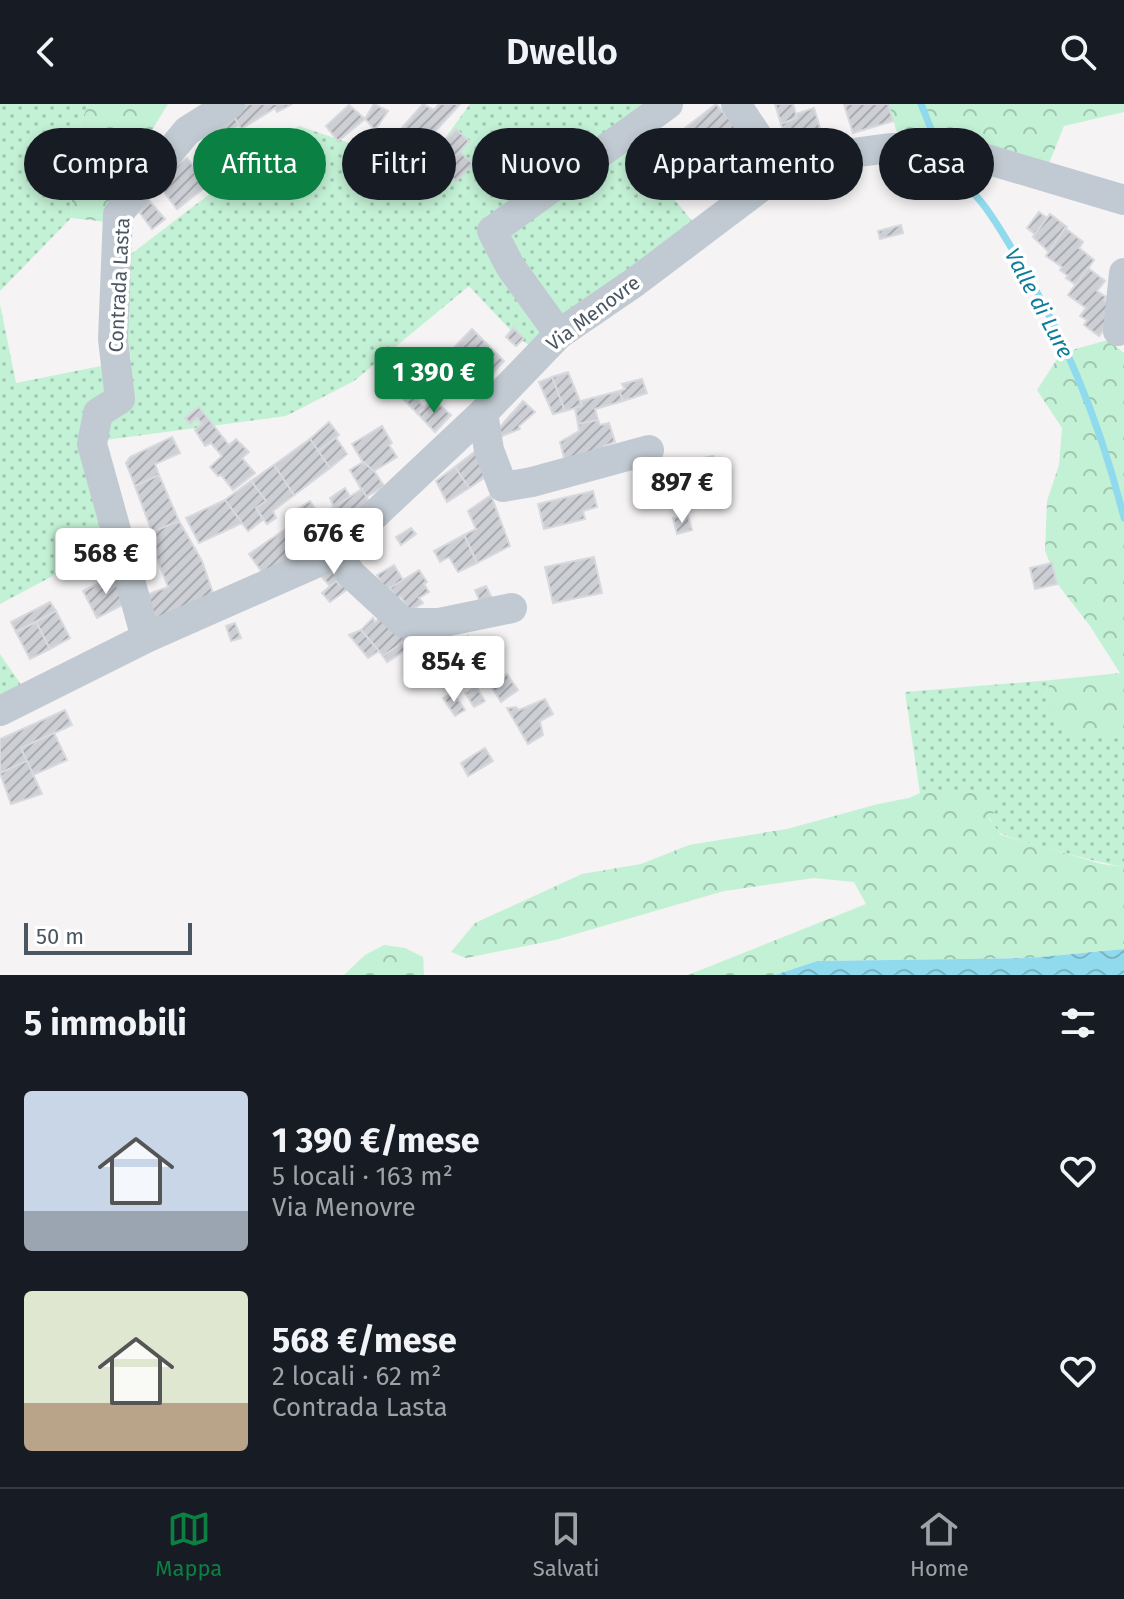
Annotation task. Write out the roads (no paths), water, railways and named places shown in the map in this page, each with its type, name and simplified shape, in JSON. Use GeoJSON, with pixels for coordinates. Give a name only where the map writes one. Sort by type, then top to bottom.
{"type":"FeatureCollection","features":[{"type":"Feature","properties":{"kind":"street","name":"Contrada Lasta"},"geometry":{"type":"LineString","coordinates":[[146,638],[92,444],[98,413],[120,399],[113,339],[118,214],[187,131],[230,104]]}},
{"type":"Feature","properties":{"kind":"street"},"geometry":{"type":"LineString","coordinates":[[559,334],[510,266],[492,231],[668,104]]}},
{"type":"Feature","properties":{"kind":"street"},"geometry":{"type":"LineString","coordinates":[[736,104],[752,128]]}},
{"type":"Feature","properties":{"kind":"street","name":"Via Menovre"},"geometry":{"type":"LineString","coordinates":[[863,152],[890,148],[944,151],[1124,200]]}},
{"type":"Feature","properties":{"kind":"street","name":"Via Menovre"},"geometry":{"type":"LineString","coordinates":[[0,711],[146,638],[325,559],[483,413],[559,334],[635,282],[744,200]]}},
{"type":"Feature","properties":{"kind":"street"},"geometry":{"type":"LineString","coordinates":[[1118,331],[1124,273]]}},
{"type":"Feature","properties":{"kind":"street"},"geometry":{"type":"LineString","coordinates":[[483,413],[489,450],[503,487],[649,450]]}},
{"type":"Feature","properties":{"kind":"street"},"geometry":{"type":"LineString","coordinates":[[336,551],[351,574],[404,623],[439,623],[512,608]]}},
{"type":"Feature","properties":{"kind":"water"},"geometry":{"type":"Polygon","coordinates":[[[1124,949],[1124,975],[775,975],[817,961],[1030,958],[1124,949]]]}},
{"type":"Feature","properties":{"kind":"waterway","name":"Valle di Lure"},"geometry":{"type":"LineString","coordinates":[[921,104],[931,128]]}},
{"type":"Feature","properties":{"kind":"waterway","name":"Valle di Lure"},"geometry":{"type":"LineString","coordinates":[[979,200],[1033,285],[1065,349],[1093,416],[1124,518]]}}]}
